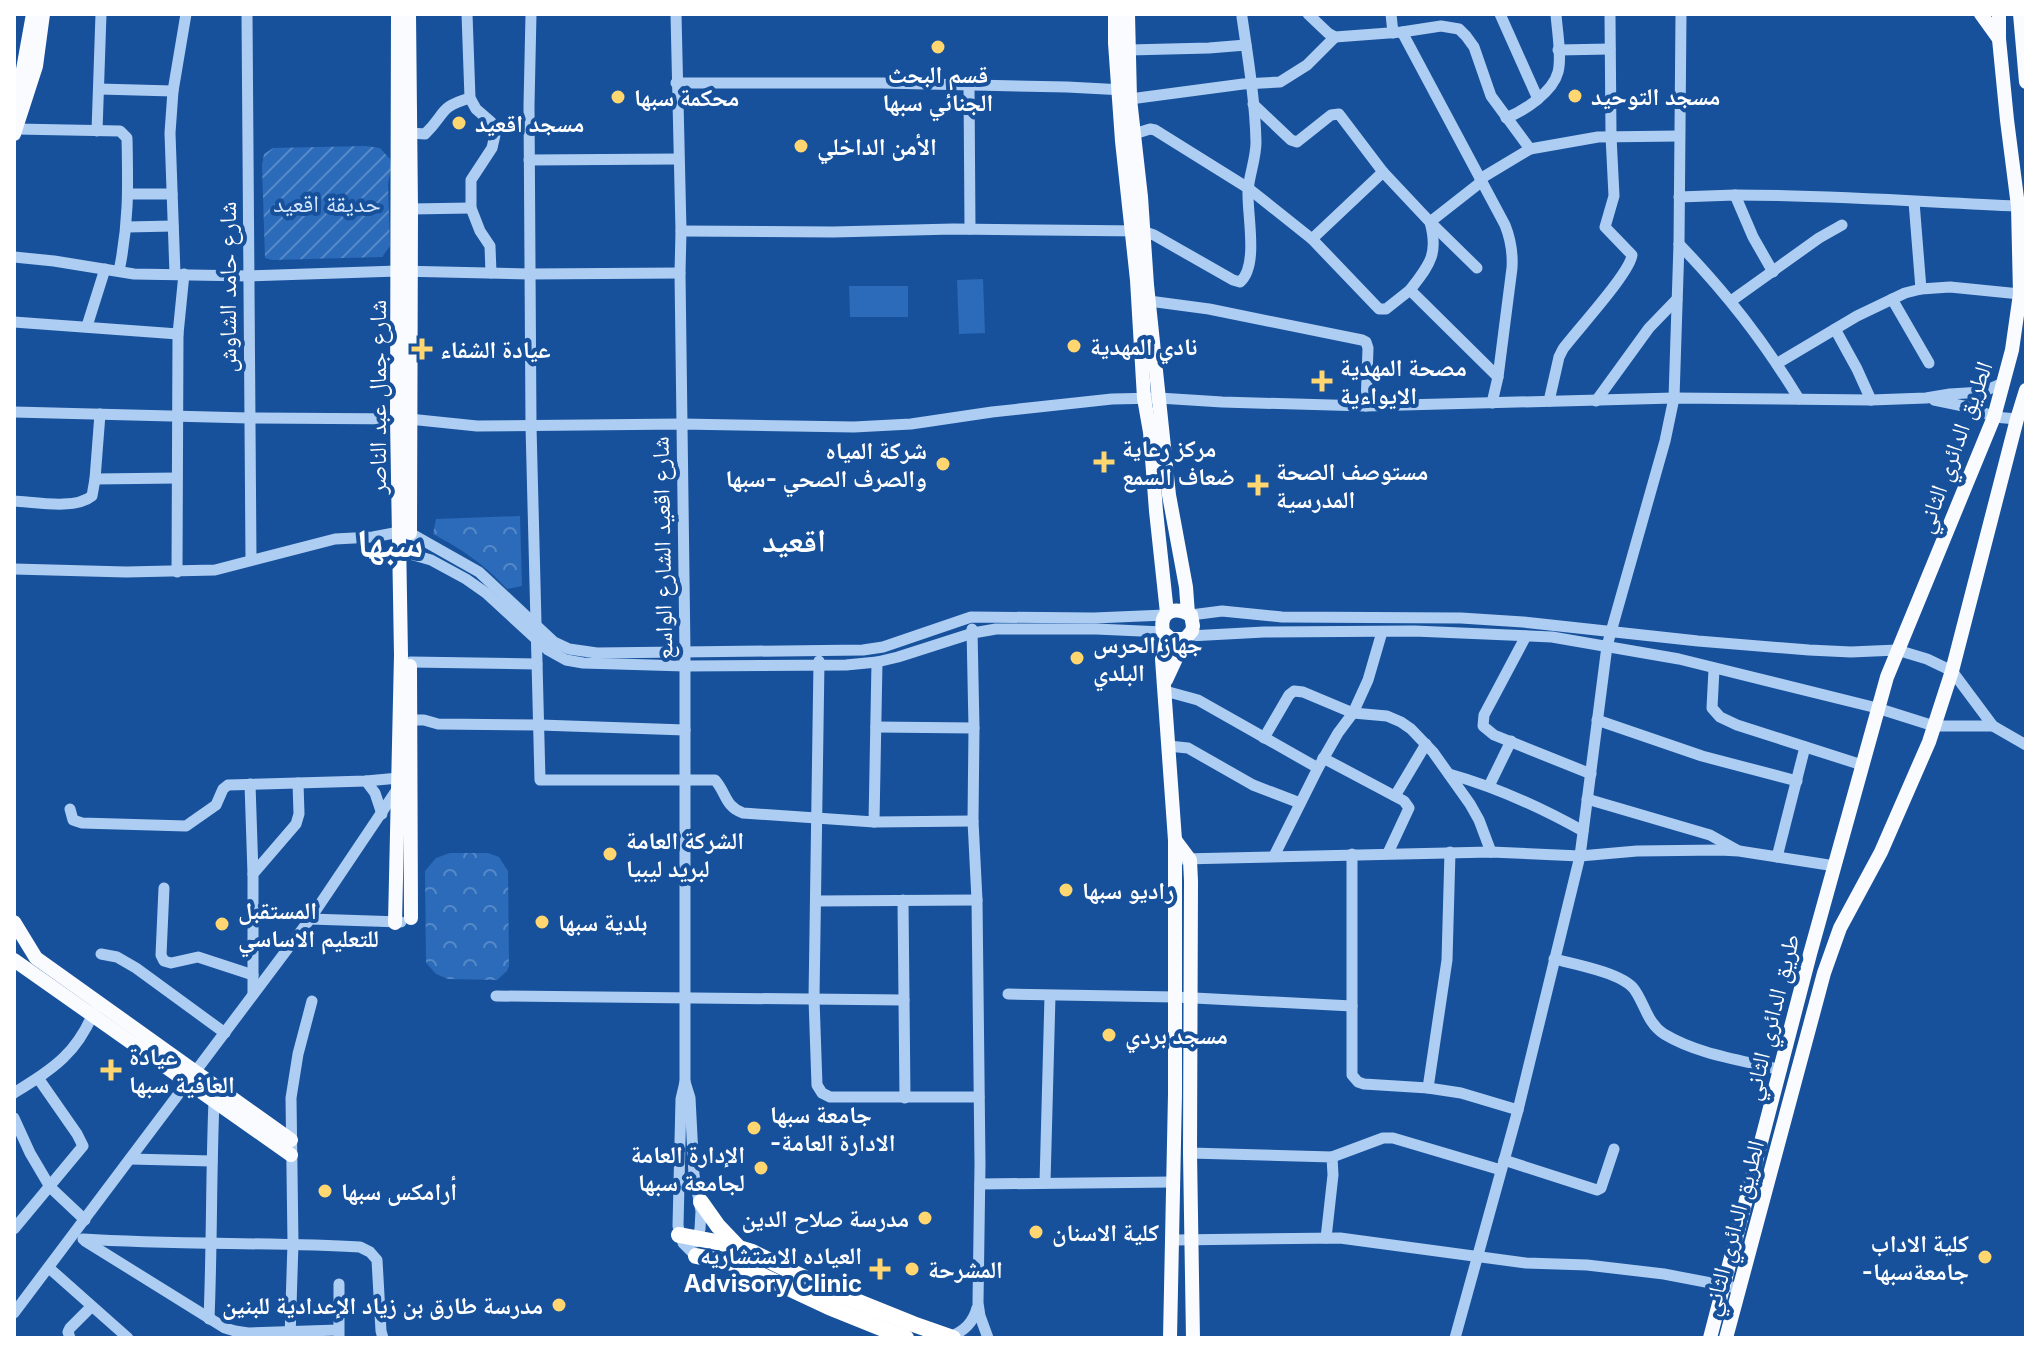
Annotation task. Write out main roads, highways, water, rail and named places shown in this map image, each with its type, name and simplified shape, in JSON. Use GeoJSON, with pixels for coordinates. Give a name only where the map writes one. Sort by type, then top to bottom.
{"type":"FeatureCollection","features":[{"type":"Feature","properties":{"kind":"highway"},"geometry":{"type":"LineString","coordinates":[[701,1202],[739,1248]]}},
{"type":"Feature","properties":{"kind":"highway"},"geometry":{"type":"LineString","coordinates":[[679,1235],[694,1248],[751,1269],[829,1307],[906,1338]]}},
{"type":"Feature","properties":{"kind":"highway"},"geometry":{"type":"LineString","coordinates":[[694,1248],[739,1248],[831,1291],[952,1338]]}},
{"type":"Feature","properties":{"kind":"main road"},"geometry":{"type":"LineString","coordinates":[[14,99],[22,75],[33,14]]}},
{"type":"Feature","properties":{"kind":"main road"},"geometry":{"type":"LineString","coordinates":[[15,131],[36,66],[43,14]]}},
{"type":"Feature","properties":{"kind":"main road","name":"شارع جمال عبد الناصر"},"geometry":{"type":"LineString","coordinates":[[395,923],[405,724],[405,271],[398,14]]}},
{"type":"Feature","properties":{"kind":"main road","name":"شارع جمال عبد الناصر"},"geometry":{"type":"LineString","coordinates":[[405,271],[411,209],[409,14]]}},
{"type":"Feature","properties":{"kind":"main road"},"geometry":{"type":"LineString","coordinates":[[1115,14],[1134,134],[1141,197],[1137,230],[1149,301],[1150,432],[1166,614],[1162,621],[1165,634],[1162,659],[1175,840],[1190,1153],[1193,1338]]}},
{"type":"Feature","properties":{"kind":"main road"},"geometry":{"type":"LineString","coordinates":[[1128,14],[1126,93],[1137,230],[1137,280],[1151,398],[1193,626],[1165,688]]}},
{"type":"Feature","properties":{"kind":"main road"},"geometry":{"type":"LineString","coordinates":[[1981,14],[1999,39]]}},
{"type":"Feature","properties":{"kind":"main road","name":"الطريق الدائري الثاني"},"geometry":{"type":"LineString","coordinates":[[1877,708],[1897,650],[1994,417],[2012,350],[2020,294],[2018,206],[2007,120],[1999,14]]}},
{"type":"Feature","properties":{"kind":"main road"},"geometry":{"type":"LineString","coordinates":[[2022,19],[2026,82]]}},
{"type":"Feature","properties":{"kind":"main road","name":"الطريق الدائري الثاني"},"geometry":{"type":"LineString","coordinates":[[1726,1338],[1824,973],[1840,928],[1881,852],[1934,726],[1952,671],[2022,415],[2026,390]]}},
{"type":"Feature","properties":{"kind":"main road","name":"شارع جمال عبد الناصر"},"geometry":{"type":"LineString","coordinates":[[405,555],[410,662],[405,724]]}},
{"type":"Feature","properties":{"kind":"main road"},"geometry":{"type":"LineString","coordinates":[[1166,614],[1178,610],[1189,614]]}},
{"type":"Feature","properties":{"kind":"main road"},"geometry":{"type":"LineString","coordinates":[[1165,634],[1176,641],[1187,638]]}},
{"type":"Feature","properties":{"kind":"main road","name":"طريق الدائري الثاني"},"geometry":{"type":"LineString","coordinates":[[1710,1338],[1877,708]]}},
{"type":"Feature","properties":{"kind":"main road","name":"شارع جمال عبد الناصر"},"geometry":{"type":"LineString","coordinates":[[403,783],[411,918]]}},
{"type":"Feature","properties":{"kind":"main road"},"geometry":{"type":"LineString","coordinates":[[1170,1338],[1173,1182],[1190,860],[1175,840]]}},
{"type":"Feature","properties":{"kind":"main road"},"geometry":{"type":"LineString","coordinates":[[14,922],[36,958],[95,1008],[291,1148],[214,1101],[191,1078]]}},
{"type":"Feature","properties":{"kind":"main road"},"geometry":{"type":"LineString","coordinates":[[14,960],[95,1008]]}},
{"type":"Feature","properties":{"kind":"place","name":"قسم البحث الجنائي سبها"},"geometry":{"type":"Point","coordinates":[938,47]}},
{"type":"Feature","properties":{"kind":"place","name":"مسجد التوحيد"},"geometry":{"type":"Point","coordinates":[1575,96]}},
{"type":"Feature","properties":{"kind":"place","name":"محكمة سبها"},"geometry":{"type":"Point","coordinates":[618,97]}},
{"type":"Feature","properties":{"kind":"place","name":"مسجد اقعيد"},"geometry":{"type":"Point","coordinates":[459,123]}},
{"type":"Feature","properties":{"kind":"place","name":"الأمن الداخلي"},"geometry":{"type":"Point","coordinates":[801,146]}},
{"type":"Feature","properties":{"kind":"place","name":"نادي المهدية"},"geometry":{"type":"Point","coordinates":[1074,346]}},
{"type":"Feature","properties":{"kind":"place","name":"عيادة الشفاء"},"geometry":{"type":"Point","coordinates":[422,349]}},
{"type":"Feature","properties":{"kind":"place","name":"مصحة المهدية الايواءية"},"geometry":{"type":"Point","coordinates":[1322,381]}},
{"type":"Feature","properties":{"kind":"place","name":"مركز رعاية ضعاف السمع"},"geometry":{"type":"Point","coordinates":[1104,462]}},
{"type":"Feature","properties":{"kind":"place","name":"شركة المياه والصرف الصحي -سبها"},"geometry":{"type":"Point","coordinates":[943,464]}},
{"type":"Feature","properties":{"kind":"place","name":"مستوصف الصحة المدرسية"},"geometry":{"type":"Point","coordinates":[1258,485]}},
{"type":"Feature","properties":{"kind":"place","name":"جهاز الحرس البلدي"},"geometry":{"type":"Point","coordinates":[1077,658]}},
{"type":"Feature","properties":{"kind":"place","name":"الشركة العامة لبريد ليبيا"},"geometry":{"type":"Point","coordinates":[610,854]}},
{"type":"Feature","properties":{"kind":"place","name":"راديو سبها"},"geometry":{"type":"Point","coordinates":[1066,890]}},
{"type":"Feature","properties":{"kind":"place","name":"بلدية سبها"},"geometry":{"type":"Point","coordinates":[542,922]}},
{"type":"Feature","properties":{"kind":"place","name":"المستقبل للتعليم الاساسي"},"geometry":{"type":"Point","coordinates":[222,924]}},
{"type":"Feature","properties":{"kind":"place","name":"مسجد بردي"},"geometry":{"type":"Point","coordinates":[1109,1035]}},
{"type":"Feature","properties":{"kind":"place","name":"عيادة العافية سبها"},"geometry":{"type":"Point","coordinates":[111,1070]}},
{"type":"Feature","properties":{"kind":"place","name":"جامعة سبها -الادارة العامة"},"geometry":{"type":"Point","coordinates":[754,1128]}},
{"type":"Feature","properties":{"kind":"place","name":"الإدارة العامة لجامعة سبها"},"geometry":{"type":"Point","coordinates":[761,1168]}},
{"type":"Feature","properties":{"kind":"place","name":"أرامكس سبها"},"geometry":{"type":"Point","coordinates":[325,1191]}},
{"type":"Feature","properties":{"kind":"place","name":"مدرسة صلاح الدين"},"geometry":{"type":"Point","coordinates":[925,1218]}},
{"type":"Feature","properties":{"kind":"place","name":"كلية الاسنان"},"geometry":{"type":"Point","coordinates":[1036,1232]}},
{"type":"Feature","properties":{"kind":"place","name":"كلية الاداب -جامعةسبها"},"geometry":{"type":"Point","coordinates":[1985,1257]}},
{"type":"Feature","properties":{"kind":"place","name":"العياده الاستشاريه Advisory Clinic"},"geometry":{"type":"Point","coordinates":[880,1269]}},
{"type":"Feature","properties":{"kind":"place","name":"المشرحة"},"geometry":{"type":"Point","coordinates":[912,1269]}},
{"type":"Feature","properties":{"kind":"place","name":"مدرسة طارق بن زياد الإعدادية للبنين"},"geometry":{"type":"Point","coordinates":[559,1305]}},
{"type":"Feature","properties":{"kind":"district","name":"اقعيد"},"geometry":{"type":"Point","coordinates":[794,540]}},
{"type":"Feature","properties":{"kind":"district","name":"سبها"},"geometry":{"type":"Point","coordinates":[390,542]}},
{"type":"Feature","properties":{"kind":"park label","name":"حديقة اقعيد"},"geometry":{"type":"Point","coordinates":[327,203]}}]}
